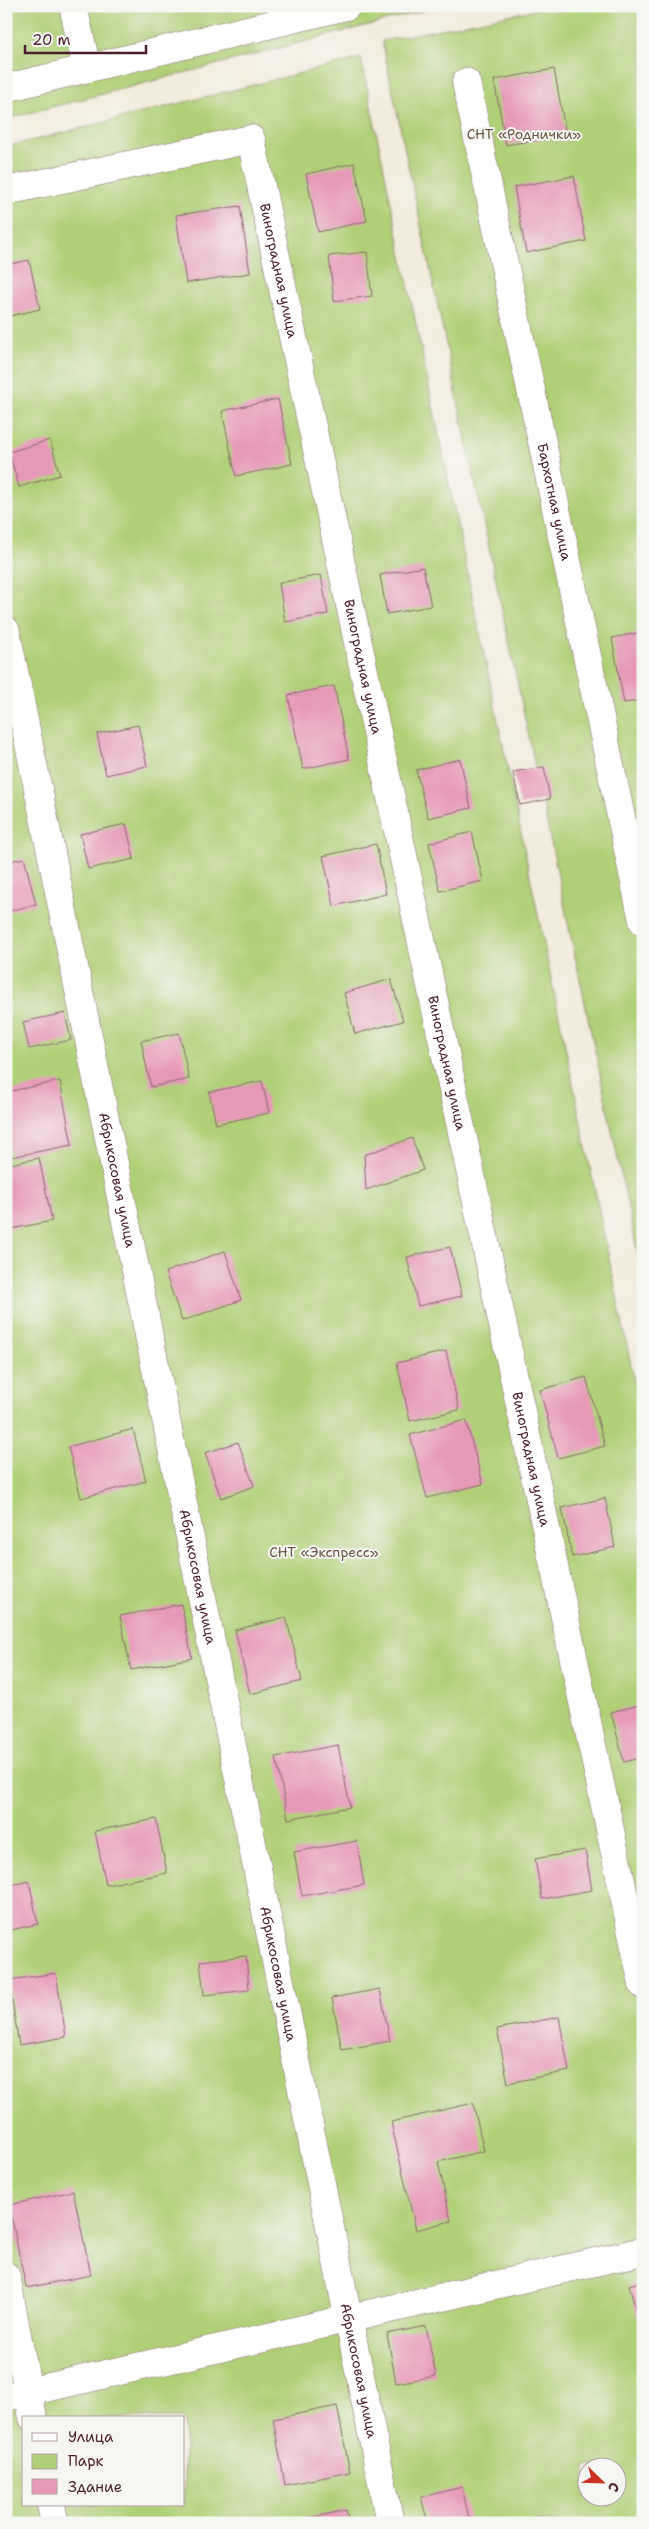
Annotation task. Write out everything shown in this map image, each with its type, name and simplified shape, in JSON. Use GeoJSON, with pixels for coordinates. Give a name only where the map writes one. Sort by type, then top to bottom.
{"type":"FeatureCollection","features":[{"type":"Feature","properties":{"kind":"street"},"geometry":{"type":"LineString","coordinates":[[73,6],[87,68]]}},
{"type":"Feature","properties":{"kind":"street"},"geometry":{"type":"LineString","coordinates":[[6,88],[347,6]]}},
{"type":"Feature","properties":{"kind":"street","name":"Бархотная улица"},"geometry":{"type":"LineString","coordinates":[[466,82],[643,922]]}},
{"type":"Feature","properties":{"kind":"street","name":"Виноградная улица"},"geometry":{"type":"LineString","coordinates":[[6,191],[251,139],[643,1985]]}},
{"type":"Feature","properties":{"kind":"street","name":"Абрикосовая улица"},"geometry":{"type":"LineString","coordinates":[[6,630],[347,2320],[390,2523]]}},
{"type":"Feature","properties":{"kind":"street"},"geometry":{"type":"LineString","coordinates":[[6,2276],[22,2402],[347,2320],[643,2251]]}},
{"type":"Feature","properties":{"kind":"street"},"geometry":{"type":"LineString","coordinates":[[51,2506],[55,2523]]}},
{"type":"Feature","properties":{"kind":"green space"},"geometry":{"type":"Polygon","coordinates":[[[6,6],[442,6],[6,119],[6,6]]]}},
{"type":"Feature","properties":{"kind":"green space","name":"СНТ «Роднички»"},"geometry":{"type":"Polygon","coordinates":[[[553,6],[643,6],[643,1278],[382,41],[553,6]]]}},
{"type":"Feature","properties":{"kind":"green space","name":"СНТ «Экспресс»"},"geometry":{"type":"Polygon","coordinates":[[[361,58],[643,1423],[643,2523],[6,2523],[6,147],[361,58]]]}},
{"type":"Feature","properties":{"kind":"building"},"geometry":{"type":"Polygon","coordinates":[[[554,69],[566,135],[506,145],[494,80],[554,69]]]}},
{"type":"Feature","properties":{"kind":"building"},"geometry":{"type":"Polygon","coordinates":[[[354,163],[367,221],[318,232],[306,174],[354,163]]]}},
{"type":"Feature","properties":{"kind":"building"},"geometry":{"type":"Polygon","coordinates":[[[574,176],[586,241],[526,253],[514,187],[574,176]]]}},
{"type":"Feature","properties":{"kind":"building"},"geometry":{"type":"Polygon","coordinates":[[[240,206],[250,273],[186,283],[176,215],[240,206]]]}},
{"type":"Feature","properties":{"kind":"building"},"geometry":{"type":"Polygon","coordinates":[[[367,252],[372,296],[334,301],[329,256],[367,252]]]}},
{"type":"Feature","properties":{"kind":"building"},"geometry":{"type":"Polygon","coordinates":[[[29,260],[40,309],[6,317],[6,265],[29,260]]]}},
{"type":"Feature","properties":{"kind":"building"},"geometry":{"type":"Polygon","coordinates":[[[278,399],[292,464],[236,476],[222,411],[278,399]]]}},
{"type":"Feature","properties":{"kind":"building"},"geometry":{"type":"Polygon","coordinates":[[[50,440],[60,475],[19,487],[9,452],[50,440]]]}},
{"type":"Feature","properties":{"kind":"building"},"geometry":{"type":"Polygon","coordinates":[[[423,567],[431,606],[387,614],[380,575],[423,567]]]}},
{"type":"Feature","properties":{"kind":"building"},"geometry":{"type":"Polygon","coordinates":[[[321,575],[328,614],[285,622],[279,583],[321,575]]]}},
{"type":"Feature","properties":{"kind":"building"},"geometry":{"type":"Polygon","coordinates":[[[643,632],[643,700],[624,703],[612,638],[643,632]]]}},
{"type":"Feature","properties":{"kind":"building"},"geometry":{"type":"Polygon","coordinates":[[[334,686],[349,759],[303,769],[288,695],[334,686]]]}},
{"type":"Feature","properties":{"kind":"building"},"geometry":{"type":"Polygon","coordinates":[[[138,725],[147,766],[106,775],[97,734],[138,725]]]}},
{"type":"Feature","properties":{"kind":"building"},"geometry":{"type":"Polygon","coordinates":[[[460,759],[471,808],[428,818],[416,770],[460,759]]]}},
{"type":"Feature","properties":{"kind":"building"},"geometry":{"type":"Polygon","coordinates":[[[544,767],[550,799],[520,805],[513,772],[544,767]]]}},
{"type":"Feature","properties":{"kind":"building"},"geometry":{"type":"Polygon","coordinates":[[[126,824],[134,859],[88,869],[80,834],[126,824]]]}},
{"type":"Feature","properties":{"kind":"building"},"geometry":{"type":"Polygon","coordinates":[[[472,832],[483,881],[440,891],[429,843],[472,832]]]}},
{"type":"Feature","properties":{"kind":"building"},"geometry":{"type":"Polygon","coordinates":[[[376,844],[386,894],[334,906],[323,856],[376,844]]]}},
{"type":"Feature","properties":{"kind":"building"},"geometry":{"type":"Polygon","coordinates":[[[24,858],[36,904],[6,912],[6,862],[24,858]]]}},
{"type":"Feature","properties":{"kind":"building"},"geometry":{"type":"Polygon","coordinates":[[[391,979],[403,1021],[355,1034],[344,993],[391,979]]]}},
{"type":"Feature","properties":{"kind":"building"},"geometry":{"type":"Polygon","coordinates":[[[65,1013],[71,1040],[29,1049],[23,1022],[65,1013]]]}},
{"type":"Feature","properties":{"kind":"building"},"geometry":{"type":"Polygon","coordinates":[[[179,1033],[189,1079],[151,1087],[141,1041],[179,1033]]]}},
{"type":"Feature","properties":{"kind":"building"},"geometry":{"type":"Polygon","coordinates":[[[60,1081],[72,1145],[11,1157],[6,1130],[6,1092],[60,1081]]]}},
{"type":"Feature","properties":{"kind":"building"},"geometry":{"type":"Polygon","coordinates":[[[262,1081],[269,1113],[216,1124],[209,1092],[262,1081]]]}},
{"type":"Feature","properties":{"kind":"building"},"geometry":{"type":"Polygon","coordinates":[[[412,1138],[423,1170],[366,1190],[364,1155],[412,1138]]]}},
{"type":"Feature","properties":{"kind":"building"},"geometry":{"type":"Polygon","coordinates":[[[39,1158],[52,1221],[6,1230],[6,1165],[39,1158]]]}},
{"type":"Feature","properties":{"kind":"building"},"geometry":{"type":"Polygon","coordinates":[[[450,1247],[462,1296],[418,1306],[407,1257],[450,1247]]]}},
{"type":"Feature","properties":{"kind":"building"},"geometry":{"type":"Polygon","coordinates":[[[225,1251],[241,1300],[182,1321],[165,1272],[225,1251]]]}},
{"type":"Feature","properties":{"kind":"building"},"geometry":{"type":"Polygon","coordinates":[[[446,1351],[459,1410],[410,1421],[397,1363],[446,1351]]]}},
{"type":"Feature","properties":{"kind":"building"},"geometry":{"type":"Polygon","coordinates":[[[586,1377],[605,1446],[558,1458],[540,1390],[586,1377]]]}},
{"type":"Feature","properties":{"kind":"building"},"geometry":{"type":"Polygon","coordinates":[[[466,1420],[483,1484],[427,1498],[410,1435],[466,1420]]]}},
{"type":"Feature","properties":{"kind":"building"},"geometry":{"type":"Polygon","coordinates":[[[133,1429],[146,1481],[81,1498],[68,1447],[133,1429]]]}},
{"type":"Feature","properties":{"kind":"building"},"geometry":{"type":"Polygon","coordinates":[[[238,1442],[254,1486],[221,1498],[205,1453],[238,1442]]]}},
{"type":"Feature","properties":{"kind":"building"},"geometry":{"type":"Polygon","coordinates":[[[605,1498],[615,1547],[572,1557],[562,1508],[605,1498]]]}},
{"type":"Feature","properties":{"kind":"building"},"geometry":{"type":"Polygon","coordinates":[[[181,1604],[192,1658],[131,1670],[120,1616],[181,1604]]]}},
{"type":"Feature","properties":{"kind":"building"},"geometry":{"type":"Polygon","coordinates":[[[286,1617],[302,1681],[250,1694],[235,1630],[286,1617]]]}},
{"type":"Feature","properties":{"kind":"building"},"geometry":{"type":"Polygon","coordinates":[[[643,1704],[643,1757],[624,1762],[611,1712],[643,1704]]]}},
{"type":"Feature","properties":{"kind":"building"},"geometry":{"type":"Polygon","coordinates":[[[338,1745],[350,1807],[288,1819],[276,1757],[338,1745]]]}},
{"type":"Feature","properties":{"kind":"building"},"geometry":{"type":"Polygon","coordinates":[[[156,1819],[167,1873],[106,1885],[95,1831],[156,1819]]]}},
{"type":"Feature","properties":{"kind":"building"},"geometry":{"type":"Polygon","coordinates":[[[357,1841],[364,1885],[302,1896],[294,1852],[357,1841]]]}},
{"type":"Feature","properties":{"kind":"building"},"geometry":{"type":"Polygon","coordinates":[[[585,1850],[592,1890],[542,1899],[535,1859],[585,1850]]]}},
{"type":"Feature","properties":{"kind":"building"},"geometry":{"type":"Polygon","coordinates":[[[29,1881],[38,1924],[6,1931],[6,1886],[29,1881]]]}},
{"type":"Feature","properties":{"kind":"building"},"geometry":{"type":"Polygon","coordinates":[[[246,1956],[249,1990],[204,1995],[200,1961],[246,1956]]]}},
{"type":"Feature","properties":{"kind":"building"},"geometry":{"type":"Polygon","coordinates":[[[56,1973],[66,2037],[19,2045],[9,1980],[56,1973]]]}},
{"type":"Feature","properties":{"kind":"building"},"geometry":{"type":"Polygon","coordinates":[[[380,1989],[390,2041],[342,2050],[332,1998],[380,1989]]]}},
{"type":"Feature","properties":{"kind":"building"},"geometry":{"type":"Polygon","coordinates":[[[559,2017],[569,2071],[508,2083],[497,2029],[559,2017]]]}},
{"type":"Feature","properties":{"kind":"building"},"geometry":{"type":"Polygon","coordinates":[[[473,2103],[484,2151],[438,2162],[451,2221],[416,2230],[391,2122],[473,2103]]]}},
{"type":"Feature","properties":{"kind":"building"},"geometry":{"type":"Polygon","coordinates":[[[73,2191],[91,2275],[26,2288],[9,2205],[73,2191]]]}},
{"type":"Feature","properties":{"kind":"building"},"geometry":{"type":"Polygon","coordinates":[[[643,2281],[643,2316],[638,2318],[629,2285],[643,2281]]]}},
{"type":"Feature","properties":{"kind":"building"},"geometry":{"type":"Polygon","coordinates":[[[426,2326],[436,2376],[396,2383],[387,2334],[426,2326]]]}},
{"type":"Feature","properties":{"kind":"building"},"geometry":{"type":"Polygon","coordinates":[[[337,2406],[350,2472],[285,2485],[273,2419],[337,2406]]]}},
{"type":"Feature","properties":{"kind":"building"},"geometry":{"type":"Polygon","coordinates":[[[462,2487],[470,2523],[428,2523],[421,2497],[462,2487]]]}},
{"type":"Feature","properties":{"kind":"building"},"geometry":{"type":"Polygon","coordinates":[[[346,2510],[349,2523],[297,2523],[297,2521],[346,2510]]]}}]}
